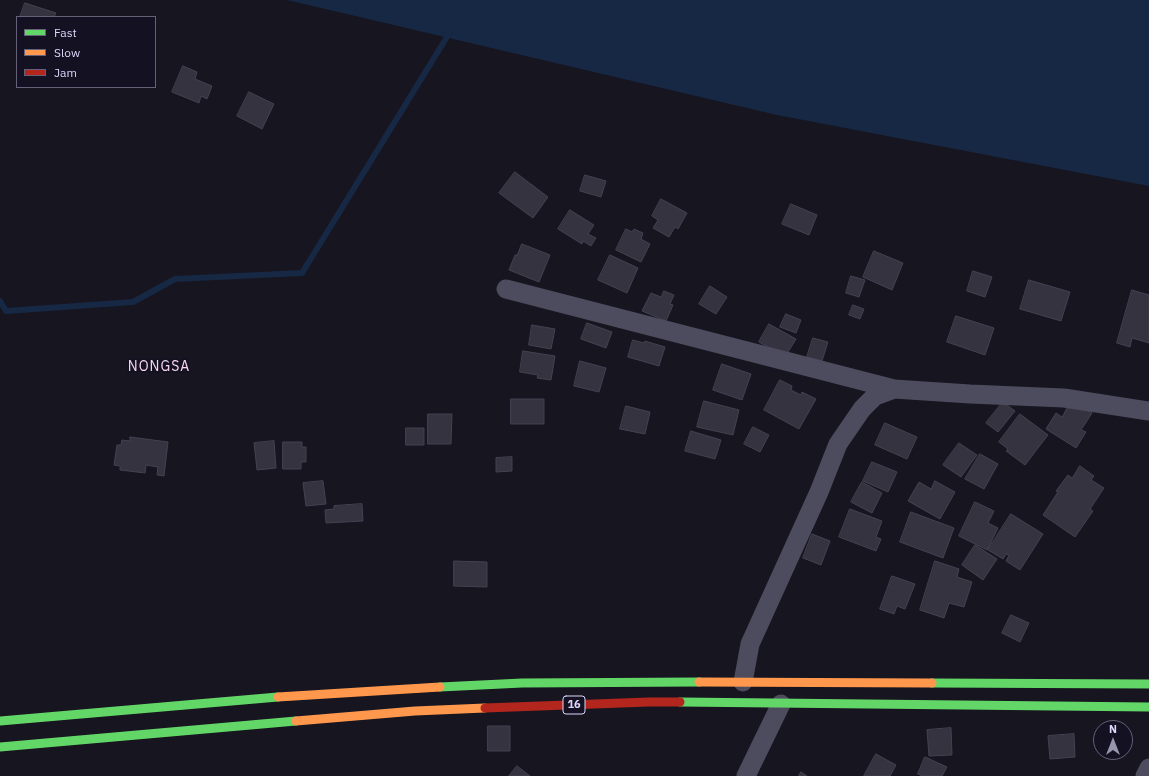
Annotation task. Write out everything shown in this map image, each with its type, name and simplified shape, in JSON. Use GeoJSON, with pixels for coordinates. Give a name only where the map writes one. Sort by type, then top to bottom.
{"type":"FeatureCollection","features":[{"type":"Feature","properties":{"kind":"highway","name":"16"},"geometry":{"type":"LineString","coordinates":[[0,721],[225,701],[514,683],[744,682],[1149,684]]}},
{"type":"Feature","properties":{"kind":"highway","name":"16"},"geometry":{"type":"LineString","coordinates":[[0,747],[415,711],[649,702],[1149,707]]}},
{"type":"Feature","properties":{"kind":"street"},"geometry":{"type":"LineString","coordinates":[[506,289],[894,389],[1064,398],[1149,411]]}},
{"type":"Feature","properties":{"kind":"street"},"geometry":{"type":"LineString","coordinates":[[744,682],[750,644],[819,492],[838,444],[862,409],[876,396],[894,389]]}},
{"type":"Feature","properties":{"kind":"street"},"geometry":{"type":"LineString","coordinates":[[746,776],[781,704]]}},
{"type":"Feature","properties":{"kind":"street"},"geometry":{"type":"LineString","coordinates":[[1145,776],[1149,768]]}},
{"type":"Feature","properties":{"kind":"water"},"geometry":{"type":"Polygon","coordinates":[[[287,0],[1149,0],[1149,186],[777,115],[287,0]]]}},
{"type":"Feature","properties":{"kind":"building"},"geometry":{"type":"Polygon","coordinates":[[[25,3],[56,13],[54,16],[20,16],[25,3]]]}},
{"type":"Feature","properties":{"kind":"building"},"geometry":{"type":"Polygon","coordinates":[[[183,66],[197,72],[195,79],[212,86],[207,99],[201,96],[199,103],[172,92],[183,66]]]}},
{"type":"Feature","properties":{"kind":"building"},"geometry":{"type":"Polygon","coordinates":[[[249,92],[274,104],[262,129],[237,116],[249,92]]]}},
{"type":"Feature","properties":{"kind":"building"},"geometry":{"type":"Polygon","coordinates":[[[515,172],[548,197],[533,218],[499,193],[515,172]]]}},
{"type":"Feature","properties":{"kind":"building"},"geometry":{"type":"Polygon","coordinates":[[[585,175],[606,181],[601,197],[580,191],[585,175]]]}},
{"type":"Feature","properties":{"kind":"building"},"geometry":{"type":"Polygon","coordinates":[[[661,199],[687,213],[678,229],[675,227],[669,237],[653,228],[658,220],[652,216],[661,199]]]}},
{"type":"Feature","properties":{"kind":"building"},"geometry":{"type":"Polygon","coordinates":[[[791,204],[817,215],[809,235],[782,224],[791,204]]]}},
{"type":"Feature","properties":{"kind":"building"},"geometry":{"type":"Polygon","coordinates":[[[570,210],[594,225],[588,234],[596,238],[591,246],[583,241],[582,244],[558,229],[570,210]]]}},
{"type":"Feature","properties":{"kind":"building"},"geometry":{"type":"Polygon","coordinates":[[[626,229],[632,232],[634,229],[643,233],[641,239],[650,244],[641,262],[616,250],[626,229]]]}},
{"type":"Feature","properties":{"kind":"building"},"geometry":{"type":"Polygon","coordinates":[[[522,244],[550,255],[539,282],[509,270],[515,255],[517,255],[522,244]]]}},
{"type":"Feature","properties":{"kind":"building"},"geometry":{"type":"Polygon","coordinates":[[[874,251],[903,263],[892,290],[863,277],[874,251]]]}},
{"type":"Feature","properties":{"kind":"building"},"geometry":{"type":"Polygon","coordinates":[[[610,255],[638,268],[627,293],[598,280],[610,255]]]}},
{"type":"Feature","properties":{"kind":"building"},"geometry":{"type":"Polygon","coordinates":[[[973,271],[992,277],[985,297],[967,291],[973,271]]]}},
{"type":"Feature","properties":{"kind":"building"},"geometry":{"type":"Polygon","coordinates":[[[851,276],[865,280],[859,297],[846,293],[851,276]]]}},
{"type":"Feature","properties":{"kind":"building"},"geometry":{"type":"Polygon","coordinates":[[[1029,280],[1070,292],[1061,321],[1020,309],[1029,280]]]}},
{"type":"Feature","properties":{"kind":"building"},"geometry":{"type":"Polygon","coordinates":[[[710,286],[727,297],[716,314],[699,304],[710,286]]]}},
{"type":"Feature","properties":{"kind":"building"},"geometry":{"type":"Polygon","coordinates":[[[1132,290],[1149,295],[1149,343],[1132,338],[1130,347],[1117,343],[1132,290]]]}},
{"type":"Feature","properties":{"kind":"building"},"geometry":{"type":"Polygon","coordinates":[[[664,291],[674,295],[670,304],[673,305],[666,321],[642,311],[651,293],[661,297],[664,291]]]}},
{"type":"Feature","properties":{"kind":"building"},"geometry":{"type":"Polygon","coordinates":[[[853,305],[864,309],[860,319],[849,315],[853,305]]]}},
{"type":"Feature","properties":{"kind":"building"},"geometry":{"type":"Polygon","coordinates":[[[786,314],[801,320],[796,333],[780,327],[786,314]]]}},
{"type":"Feature","properties":{"kind":"building"},"geometry":{"type":"Polygon","coordinates":[[[956,316],[994,328],[985,355],[947,342],[956,316]]]}},
{"type":"Feature","properties":{"kind":"building"},"geometry":{"type":"Polygon","coordinates":[[[587,323],[612,332],[606,348],[581,339],[587,323]]]}},
{"type":"Feature","properties":{"kind":"building"},"geometry":{"type":"Polygon","coordinates":[[[769,324],[796,339],[785,357],[759,342],[769,324]]]}},
{"type":"Feature","properties":{"kind":"building"},"geometry":{"type":"Polygon","coordinates":[[[532,325],[555,329],[551,349],[529,345],[532,325]]]}},
{"type":"Feature","properties":{"kind":"building"},"geometry":{"type":"Polygon","coordinates":[[[813,338],[828,342],[822,361],[807,357],[813,338]]]}},
{"type":"Feature","properties":{"kind":"building"},"geometry":{"type":"Polygon","coordinates":[[[633,340],[644,343],[645,341],[665,347],[659,366],[628,357],[633,340]]]}},
{"type":"Feature","properties":{"kind":"building"},"geometry":{"type":"Polygon","coordinates":[[[523,351],[555,356],[551,380],[537,378],[538,375],[520,372],[523,351]]]}},
{"type":"Feature","properties":{"kind":"building"},"geometry":{"type":"Polygon","coordinates":[[[580,361],[606,368],[599,392],[574,386],[580,361]]]}},
{"type":"Feature","properties":{"kind":"building"},"geometry":{"type":"Polygon","coordinates":[[[722,364],[751,374],[742,400],[713,390],[722,364]]]}},
{"type":"Feature","properties":{"kind":"building"},"geometry":{"type":"Polygon","coordinates":[[[780,380],[792,386],[791,390],[801,395],[802,392],[816,399],[799,429],[764,410],[780,380]]]}},
{"type":"Feature","properties":{"kind":"building"},"geometry":{"type":"Polygon","coordinates":[[[511,399],[544,399],[544,424],[511,424],[511,399]]]}},
{"type":"Feature","properties":{"kind":"building"},"geometry":{"type":"Polygon","coordinates":[[[704,401],[739,410],[733,435],[697,427],[704,401]]]}},
{"type":"Feature","properties":{"kind":"building"},"geometry":{"type":"Polygon","coordinates":[[[1071,401],[1092,413],[1081,430],[1086,432],[1076,448],[1046,429],[1056,413],[1062,417],[1071,401]]]}},
{"type":"Feature","properties":{"kind":"building"},"geometry":{"type":"Polygon","coordinates":[[[1003,402],[1015,411],[998,432],[986,423],[1003,402]]]}},
{"type":"Feature","properties":{"kind":"building"},"geometry":{"type":"Polygon","coordinates":[[[626,406],[650,412],[645,434],[620,429],[626,406]]]}},
{"type":"Feature","properties":{"kind":"building"},"geometry":{"type":"Polygon","coordinates":[[[428,414],[452,414],[451,444],[428,444],[428,414]]]}},
{"type":"Feature","properties":{"kind":"building"},"geometry":{"type":"Polygon","coordinates":[[[1020,414],[1048,435],[1025,465],[1006,451],[1008,449],[999,442],[1020,414]]]}},
{"type":"Feature","properties":{"kind":"building"},"geometry":{"type":"Polygon","coordinates":[[[885,423],[917,437],[907,459],[875,445],[885,423]]]}},
{"type":"Feature","properties":{"kind":"building"},"geometry":{"type":"Polygon","coordinates":[[[753,427],[769,435],[760,452],[744,444],[753,427]]]}},
{"type":"Feature","properties":{"kind":"building"},"geometry":{"type":"Polygon","coordinates":[[[406,428],[424,428],[424,445],[406,445],[406,428]]]}},
{"type":"Feature","properties":{"kind":"building"},"geometry":{"type":"Polygon","coordinates":[[[691,431],[721,440],[715,459],[685,451],[691,431]]]}},
{"type":"Feature","properties":{"kind":"building"},"geometry":{"type":"Polygon","coordinates":[[[130,437],[168,442],[164,476],[157,475],[158,467],[146,465],[145,473],[120,470],[120,466],[114,465],[117,445],[121,445],[122,440],[130,441],[130,437]]]}},
{"type":"Feature","properties":{"kind":"building"},"geometry":{"type":"Polygon","coordinates":[[[274,441],[276,468],[257,470],[254,443],[274,441]]]}},
{"type":"Feature","properties":{"kind":"building"},"geometry":{"type":"Polygon","coordinates":[[[283,442],[302,442],[302,447],[306,447],[306,462],[301,462],[301,469],[283,469],[283,442]]]}},
{"type":"Feature","properties":{"kind":"building"},"geometry":{"type":"Polygon","coordinates":[[[959,443],[977,455],[961,477],[943,465],[959,443]]]}},
{"type":"Feature","properties":{"kind":"building"},"geometry":{"type":"Polygon","coordinates":[[[980,454],[998,464],[984,489],[965,479],[980,454]]]}},
{"type":"Feature","properties":{"kind":"building"},"geometry":{"type":"Polygon","coordinates":[[[512,457],[512,471],[496,472],[496,458],[512,457]]]}},
{"type":"Feature","properties":{"kind":"building"},"geometry":{"type":"Polygon","coordinates":[[[872,462],[897,472],[888,492],[863,481],[872,462]]]}},
{"type":"Feature","properties":{"kind":"building"},"geometry":{"type":"Polygon","coordinates":[[[1080,466],[1094,476],[1091,480],[1104,488],[1090,509],[1093,511],[1075,537],[1043,515],[1058,492],[1056,491],[1068,475],[1072,478],[1080,466]]]}},
{"type":"Feature","properties":{"kind":"building"},"geometry":{"type":"Polygon","coordinates":[[[323,481],[326,504],[306,506],[303,483],[323,481]]]}},
{"type":"Feature","properties":{"kind":"building"},"geometry":{"type":"Polygon","coordinates":[[[935,481],[955,492],[940,519],[908,501],[919,482],[931,489],[935,481]]]}},
{"type":"Feature","properties":{"kind":"building"},"geometry":{"type":"Polygon","coordinates":[[[862,482],[882,493],[872,513],[851,502],[862,482]]]}},
{"type":"Feature","properties":{"kind":"building"},"geometry":{"type":"Polygon","coordinates":[[[975,502],[994,511],[988,523],[998,528],[987,550],[959,536],[975,502]]]}},
{"type":"Feature","properties":{"kind":"building"},"geometry":{"type":"Polygon","coordinates":[[[362,504],[363,521],[326,523],[325,510],[334,509],[334,506],[362,504]]]}},
{"type":"Feature","properties":{"kind":"building"},"geometry":{"type":"Polygon","coordinates":[[[850,509],[882,521],[876,537],[881,539],[876,551],[839,537],[850,509]]]}},
{"type":"Feature","properties":{"kind":"building"},"geometry":{"type":"Polygon","coordinates":[[[911,512],[954,528],[943,558],[900,542],[911,512]]]}},
{"type":"Feature","properties":{"kind":"building"},"geometry":{"type":"Polygon","coordinates":[[[1011,514],[1043,534],[1020,570],[1006,561],[1009,555],[1006,554],[1003,559],[988,550],[1011,514]]]}},
{"type":"Feature","properties":{"kind":"building"},"geometry":{"type":"Polygon","coordinates":[[[812,534],[830,541],[821,565],[803,558],[812,534]]]}},
{"type":"Feature","properties":{"kind":"building"},"geometry":{"type":"Polygon","coordinates":[[[975,545],[997,559],[983,580],[962,565],[975,545]]]}},
{"type":"Feature","properties":{"kind":"building"},"geometry":{"type":"Polygon","coordinates":[[[454,561],[487,562],[487,587],[454,586],[454,561]]]}},
{"type":"Feature","properties":{"kind":"building"},"geometry":{"type":"Polygon","coordinates":[[[935,561],[959,569],[957,577],[972,582],[964,607],[949,603],[944,618],[920,610],[935,561]]]}},
{"type":"Feature","properties":{"kind":"building"},"geometry":{"type":"Polygon","coordinates":[[[892,576],[915,584],[905,609],[897,606],[894,614],[880,609],[892,576]]]}},
{"type":"Feature","properties":{"kind":"building"},"geometry":{"type":"Polygon","coordinates":[[[1011,615],[1029,623],[1020,642],[1002,633],[1011,615]]]}},
{"type":"Feature","properties":{"kind":"building"},"geometry":{"type":"Polygon","coordinates":[[[488,726],[510,726],[510,751],[488,751],[488,726]]]}},
{"type":"Feature","properties":{"kind":"building"},"geometry":{"type":"Polygon","coordinates":[[[951,728],[952,755],[929,756],[927,730],[951,728]]]}},
{"type":"Feature","properties":{"kind":"building"},"geometry":{"type":"Polygon","coordinates":[[[1074,734],[1075,757],[1050,759],[1048,736],[1074,734]]]}},
{"type":"Feature","properties":{"kind":"building"},"geometry":{"type":"Polygon","coordinates":[[[876,754],[896,765],[890,776],[864,776],[876,754]]]}},
{"type":"Feature","properties":{"kind":"building"},"geometry":{"type":"Polygon","coordinates":[[[925,757],[947,767],[942,776],[923,776],[918,774],[925,757]]]}},
{"type":"Feature","properties":{"kind":"building"},"geometry":{"type":"Polygon","coordinates":[[[517,766],[530,776],[509,776],[517,766]]]}},
{"type":"Feature","properties":{"kind":"building"},"geometry":{"type":"Polygon","coordinates":[[[801,772],[807,776],[799,776],[801,772]]]}},
{"type":"Feature","properties":{"kind":"waterway"},"geometry":{"type":"LineString","coordinates":[[0,301],[6,311],[133,302],[175,279],[302,273],[450,32]]}},
{"type":"Feature","properties":{"kind":"traffic: fast"},"geometry":{"type":"LineString","coordinates":[[440,687],[522,683],[699,682]]}},
{"type":"Feature","properties":{"kind":"traffic: fast"},"geometry":{"type":"LineString","coordinates":[[932,683],[1149,684]]}},
{"type":"Feature","properties":{"kind":"traffic: fast"},"geometry":{"type":"LineString","coordinates":[[0,721],[278,697]]}},
{"type":"Feature","properties":{"kind":"traffic: fast"},"geometry":{"type":"LineString","coordinates":[[680,702],[1149,707]]}},
{"type":"Feature","properties":{"kind":"traffic: fast"},"geometry":{"type":"LineString","coordinates":[[0,747],[296,721]]}},
{"type":"Feature","properties":{"kind":"traffic: slow"},"geometry":{"type":"LineString","coordinates":[[699,682],[932,683]]}},
{"type":"Feature","properties":{"kind":"traffic: slow"},"geometry":{"type":"LineString","coordinates":[[278,697],[440,687]]}},
{"type":"Feature","properties":{"kind":"traffic: slow"},"geometry":{"type":"LineString","coordinates":[[296,721],[415,711],[485,708]]}},
{"type":"Feature","properties":{"kind":"traffic: jam"},"geometry":{"type":"LineString","coordinates":[[485,708],[680,702]]}},
{"type":"Feature","properties":{"kind":"district","name":"NONGSA"},"geometry":{"type":"Point","coordinates":[159,367]}}]}
